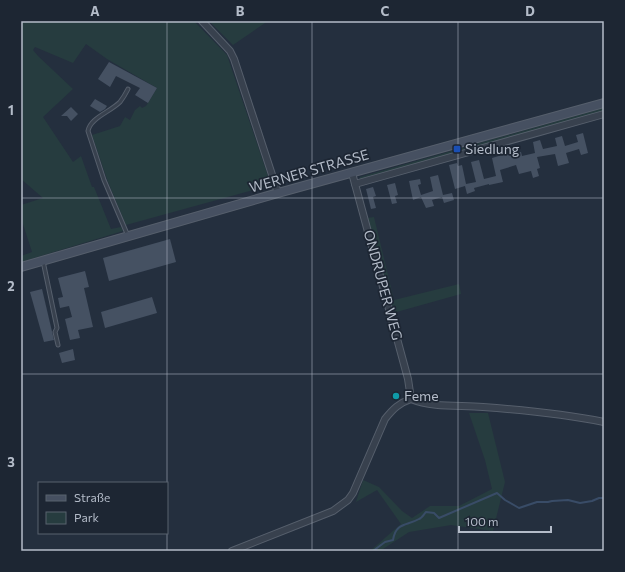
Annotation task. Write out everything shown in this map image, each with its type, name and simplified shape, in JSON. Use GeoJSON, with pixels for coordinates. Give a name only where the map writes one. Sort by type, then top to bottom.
{"type":"FeatureCollection","features":[{"type":"Feature","properties":{"kind":"main road","name":"WERNER STRASSE"},"geometry":{"type":"LineString","coordinates":[[21,267],[278,193],[604,103]]}},
{"type":"Feature","properties":{"kind":"street"},"geometry":{"type":"LineString","coordinates":[[202,21],[227,47],[234,59],[278,193]]}},
{"type":"Feature","properties":{"kind":"street","name":"WERNER STRASSE"},"geometry":{"type":"LineString","coordinates":[[355,184],[604,114]]}},
{"type":"Feature","properties":{"kind":"street","name":"ONDRUPER WEG"},"geometry":{"type":"LineString","coordinates":[[352,173],[408,379],[411,399]]}},
{"type":"Feature","properties":{"kind":"street"},"geometry":{"type":"LineString","coordinates":[[232,551],[302,524],[342,506],[353,493],[385,419],[391,410],[400,402],[411,399],[418,402],[432,404],[516,410],[579,417],[604,422]]}},
{"type":"Feature","properties":{"kind":"lane"},"geometry":{"type":"LineString","coordinates":[[128,89],[121,101],[111,110],[92,121],[89,125],[88,131],[104,180],[128,236]]}},
{"type":"Feature","properties":{"kind":"lane"},"geometry":{"type":"LineString","coordinates":[[43,261],[57,328],[55,332],[58,345]]}},
{"type":"Feature","properties":{"kind":"green space"},"geometry":{"type":"Polygon","coordinates":[[[21,21],[194,21],[227,55],[271,185],[126,225],[108,182],[92,135],[120,126],[125,117],[130,120],[135,110],[140,106],[142,108],[146,106],[157,88],[107,59],[86,44],[73,63],[35,47],[33,50],[38,56],[73,89],[43,117],[73,162],[81,156],[92,187],[94,187],[111,229],[121,227],[123,231],[21,262],[21,256],[32,252],[21,218],[21,205],[43,198],[21,179],[21,21]]]}},
{"type":"Feature","properties":{"kind":"green space"},"geometry":{"type":"Polygon","coordinates":[[[209,21],[268,21],[233,45],[209,21]]]}},
{"type":"Feature","properties":{"kind":"green space"},"geometry":{"type":"Polygon","coordinates":[[[604,108],[604,112],[359,181],[360,177],[604,108]]]}},
{"type":"Feature","properties":{"kind":"green space"},"geometry":{"type":"Polygon","coordinates":[[[374,217],[394,300],[459,284],[461,294],[393,313],[367,218],[374,217]]]}},
{"type":"Feature","properties":{"kind":"green space"},"geometry":{"type":"Polygon","coordinates":[[[469,413],[488,413],[505,482],[493,531],[451,525],[409,532],[380,551],[370,551],[401,524],[377,490],[356,502],[363,480],[379,487],[402,511],[412,518],[430,506],[459,506],[492,489],[485,460],[469,413]]]}},
{"type":"Feature","properties":{"kind":"building"},"geometry":{"type":"Polygon","coordinates":[[[109,62],[157,88],[148,103],[135,95],[140,88],[116,76],[110,87],[98,79],[109,62]]]}},
{"type":"Feature","properties":{"kind":"building"},"geometry":{"type":"Polygon","coordinates":[[[95,99],[107,106],[105,109],[100,112],[90,106],[95,99]]]}},
{"type":"Feature","properties":{"kind":"building"},"geometry":{"type":"Polygon","coordinates":[[[71,107],[78,114],[71,121],[67,116],[61,116],[71,107]]]}},
{"type":"Feature","properties":{"kind":"building"},"geometry":{"type":"Polygon","coordinates":[[[583,133],[588,153],[581,155],[579,149],[566,153],[569,163],[558,166],[555,154],[537,157],[540,168],[537,169],[539,176],[533,178],[531,171],[519,174],[516,165],[500,170],[503,182],[474,188],[475,191],[467,194],[465,186],[455,189],[449,165],[457,163],[458,166],[462,165],[466,184],[476,182],[471,162],[479,160],[484,179],[496,176],[492,158],[509,153],[509,155],[521,152],[522,156],[535,153],[533,142],[540,140],[543,149],[557,146],[555,138],[562,136],[565,146],[578,142],[576,135],[583,133]]]}},
{"type":"Feature","properties":{"kind":"building"},"geometry":{"type":"Polygon","coordinates":[[[438,175],[443,195],[452,193],[454,200],[444,203],[442,197],[432,200],[434,206],[426,208],[421,197],[413,200],[409,181],[420,179],[421,184],[418,185],[421,195],[433,191],[430,177],[438,175]]]}},
{"type":"Feature","properties":{"kind":"building"},"geometry":{"type":"Polygon","coordinates":[[[395,183],[398,195],[395,196],[397,203],[392,204],[387,185],[395,183]]]}},
{"type":"Feature","properties":{"kind":"building"},"geometry":{"type":"Polygon","coordinates":[[[373,187],[376,196],[373,197],[376,208],[371,209],[366,189],[373,187]]]}},
{"type":"Feature","properties":{"kind":"building"},"geometry":{"type":"Polygon","coordinates":[[[170,239],[176,262],[109,281],[103,258],[170,239]]]}},
{"type":"Feature","properties":{"kind":"building"},"geometry":{"type":"Polygon","coordinates":[[[85,271],[89,287],[84,288],[93,327],[78,330],[80,338],[70,340],[65,319],[72,317],[69,306],[60,308],[58,298],[63,297],[58,278],[85,271]]]}},
{"type":"Feature","properties":{"kind":"building"},"geometry":{"type":"Polygon","coordinates":[[[42,289],[54,340],[44,342],[30,292],[42,289]]]}},
{"type":"Feature","properties":{"kind":"building"},"geometry":{"type":"Polygon","coordinates":[[[152,297],[157,313],[105,328],[101,312],[152,297]]]}},
{"type":"Feature","properties":{"kind":"building"},"geometry":{"type":"Polygon","coordinates":[[[73,349],[75,360],[62,363],[59,353],[73,349]]]}},
{"type":"Feature","properties":{"kind":"waterway"},"geometry":{"type":"LineString","coordinates":[[373,551],[385,542],[393,540],[394,534],[399,527],[415,521],[422,517],[426,512],[434,513],[439,518],[497,493],[505,500],[519,508],[537,502],[568,500],[580,503],[604,498]]}},
{"type":"Feature","properties":{"kind":"place","name":"Siedlung"},"geometry":{"type":"Point","coordinates":[457,149]}},
{"type":"Feature","properties":{"kind":"place","name":"Feme"},"geometry":{"type":"Point","coordinates":[396,396]}}]}
